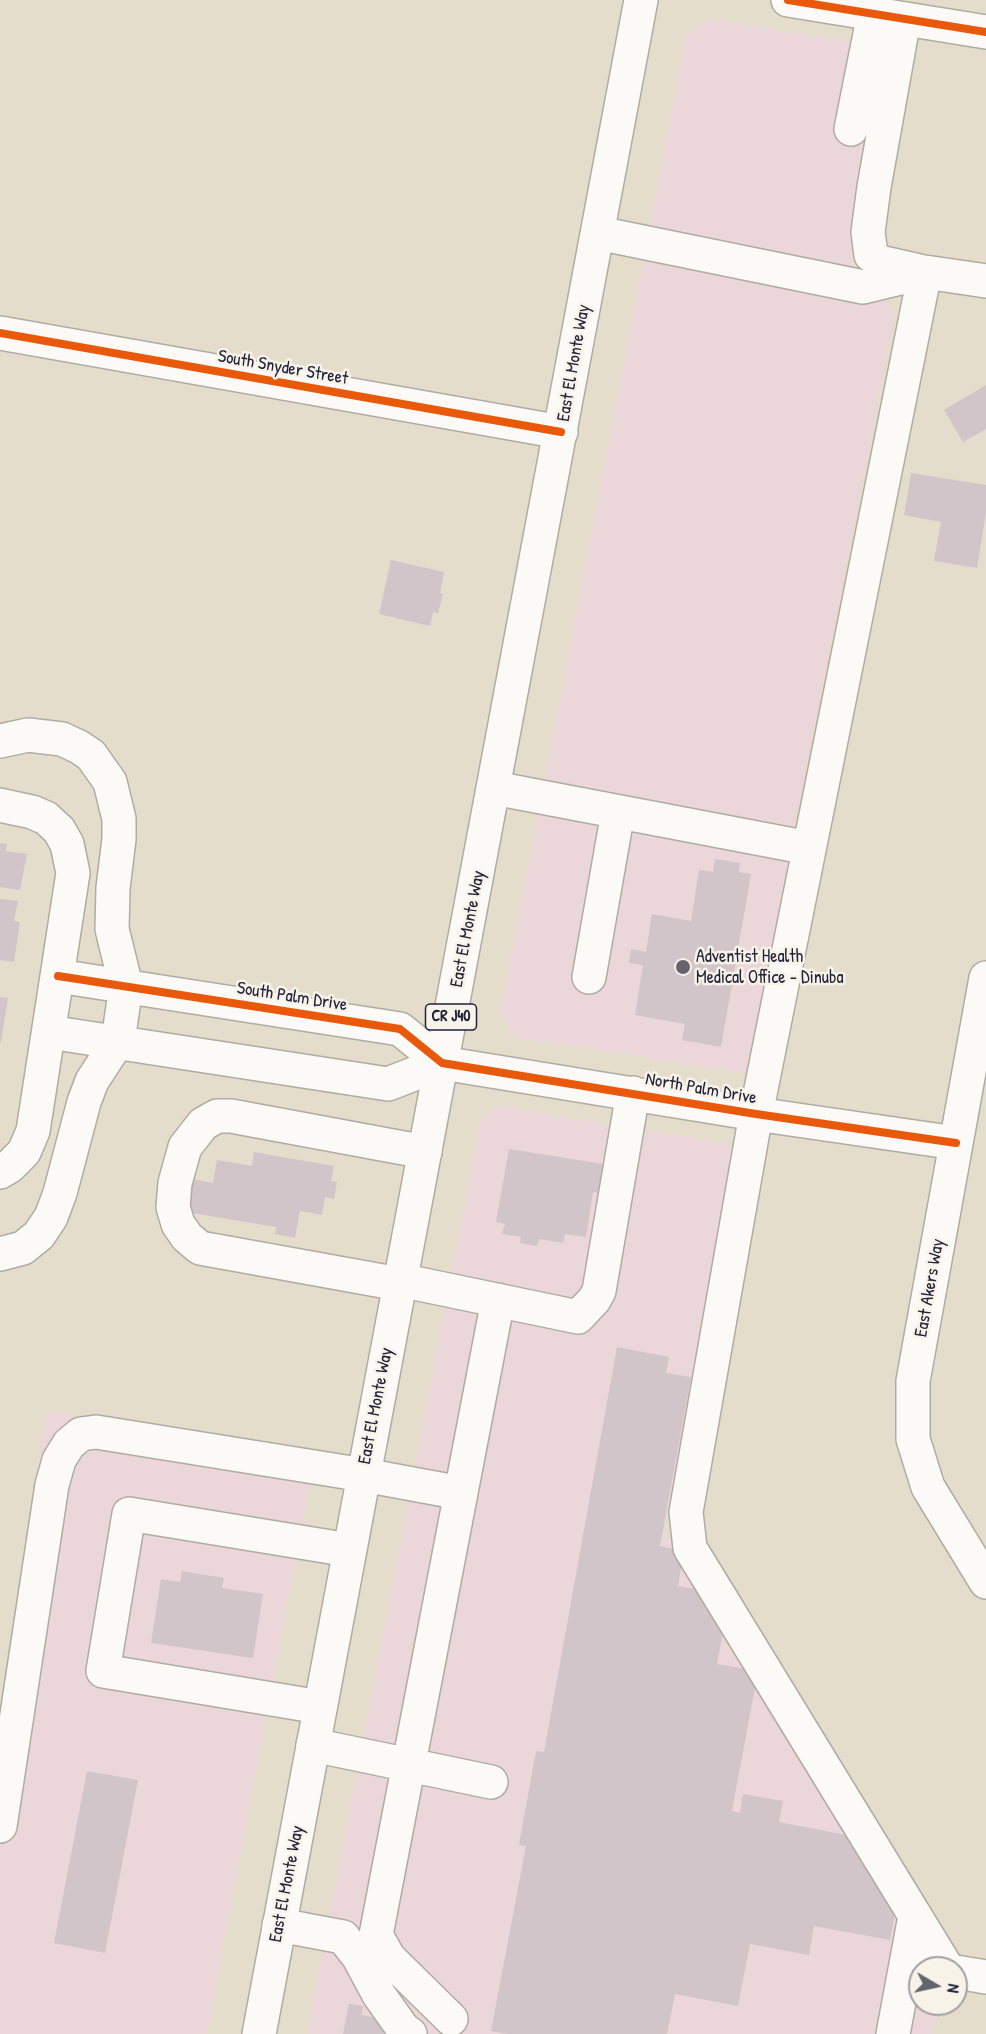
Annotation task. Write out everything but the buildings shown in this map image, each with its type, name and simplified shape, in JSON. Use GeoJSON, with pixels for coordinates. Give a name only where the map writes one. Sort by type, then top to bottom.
{"type":"FeatureCollection","features":[{"type":"Feature","properties":{"kind":"street","name":"East El Monte Way"},"geometry":{"type":"LineString","coordinates":[[259,2034],[641,0]]}},
{"type":"Feature","properties":{"kind":"street"},"geometry":{"type":"LineString","coordinates":[[788,0],[986,32]]}},
{"type":"Feature","properties":{"kind":"street"},"geometry":{"type":"LineString","coordinates":[[851,129],[889,16]]}},
{"type":"Feature","properties":{"kind":"street"},"geometry":{"type":"LineString","coordinates":[[889,16],[868,232],[871,255],[880,262],[925,272],[986,281]]}},
{"type":"Feature","properties":{"kind":"street"},"geometry":{"type":"LineString","coordinates":[[598,233],[863,286],[925,272]]}},
{"type":"Feature","properties":{"kind":"street"},"geometry":{"type":"LineString","coordinates":[[925,272],[756,1114],[686,1512],[690,1548],[940,1956]]}},
{"type":"Feature","properties":{"kind":"street","name":"South Snyder Street"},"geometry":{"type":"LineString","coordinates":[[0,333],[561,432]]}},
{"type":"Feature","properties":{"kind":"street"},"geometry":{"type":"LineString","coordinates":[[0,741],[28,735],[62,739],[91,756],[110,782],[119,819],[112,929],[126,986],[118,1041],[92,1081],[84,1102],[60,1193],[51,1217],[39,1235],[22,1248],[0,1254]]}},
{"type":"Feature","properties":{"kind":"street"},"geometry":{"type":"LineString","coordinates":[[494,788],[809,848]]}},
{"type":"Feature","properties":{"kind":"street"},"geometry":{"type":"LineString","coordinates":[[0,805],[32,812],[46,818],[59,830],[67,844],[73,873],[33,1131],[24,1152],[0,1172]]}},
{"type":"Feature","properties":{"kind":"street"},"geometry":{"type":"LineString","coordinates":[[589,977],[618,812]]}},
{"type":"Feature","properties":{"kind":"street","name":"South Palm Drive"},"geometry":{"type":"LineString","coordinates":[[58,976],[399,1029],[442,1063]]}},
{"type":"Feature","properties":{"kind":"street","name":"East Akers Way"},"geometry":{"type":"LineString","coordinates":[[986,978],[913,1381],[913,1439],[928,1487],[986,1582]]}},
{"type":"Feature","properties":{"kind":"street"},"geometry":{"type":"LineString","coordinates":[[49,1032],[388,1084],[442,1063]]}},
{"type":"Feature","properties":{"kind":"street","name":"North Palm Drive"},"geometry":{"type":"LineString","coordinates":[[442,1063],[756,1114],[956,1143]]}},
{"type":"Feature","properties":{"kind":"street"},"geometry":{"type":"LineString","coordinates":[[425,1152],[231,1116],[217,1116],[202,1124],[184,1147],[175,1183],[173,1207],[178,1224],[187,1238],[200,1248],[498,1300],[578,1317],[599,1291],[633,1093]]}},
{"type":"Feature","properties":{"kind":"street"},"geometry":{"type":"LineString","coordinates":[[451,2019],[389,1958],[376,1935],[498,1300]]}},
{"type":"Feature","properties":{"kind":"street"},"geometry":{"type":"LineString","coordinates":[[0,1826],[52,1485],[59,1460],[69,1444],[81,1434],[96,1432],[461,1493]]}},
{"type":"Feature","properties":{"kind":"street"},"geometry":{"type":"LineString","coordinates":[[320,1707],[103,1671],[129,1514],[350,1550]]}},
{"type":"Feature","properties":{"kind":"street"},"geometry":{"type":"LineString","coordinates":[[313,1745],[491,1782]]}},
{"type":"Feature","properties":{"kind":"street"},"geometry":{"type":"LineString","coordinates":[[893,2034],[915,1916]]}},
{"type":"Feature","properties":{"kind":"street"},"geometry":{"type":"LineString","coordinates":[[279,1925],[343,1937],[358,1956],[379,1995],[404,2030],[410,2034]]}},
{"type":"Feature","properties":{"kind":"street"},"geometry":{"type":"LineString","coordinates":[[968,1974],[986,1977]]}},
{"type":"Feature","properties":{"kind":"shaded area"},"geometry":{"type":"Polygon","coordinates":[[[708,19],[885,47],[850,265],[895,313],[748,1073],[513,1037],[500,1015],[686,36],[708,19]]]}},
{"type":"Feature","properties":{"kind":"shaded area"},"geometry":{"type":"Polygon","coordinates":[[[499,1106],[737,1145],[664,1529],[924,1956],[908,1956],[908,2016],[935,2016],[932,2034],[307,2034],[481,1120],[499,1106]]]}},
{"type":"Feature","properties":{"kind":"shaded area"},"geometry":{"type":"Polygon","coordinates":[[[47,1411],[316,1449],[207,2034],[0,2034],[0,1713],[47,1411]]]}},
{"type":"Feature","properties":{"kind":"cycle path"},"geometry":{"type":"LineString","coordinates":[[788,0],[986,32]]}},
{"type":"Feature","properties":{"kind":"cycle path"},"geometry":{"type":"LineString","coordinates":[[0,333],[561,432]]}},
{"type":"Feature","properties":{"kind":"cycle path"},"geometry":{"type":"LineString","coordinates":[[58,976],[400,1029],[442,1063],[756,1114],[956,1143]]}},
{"type":"Feature","properties":{"kind":"place","name":"Adventist Health Medical Office - Dinuba"},"geometry":{"type":"Point","coordinates":[683,967]}}]}
